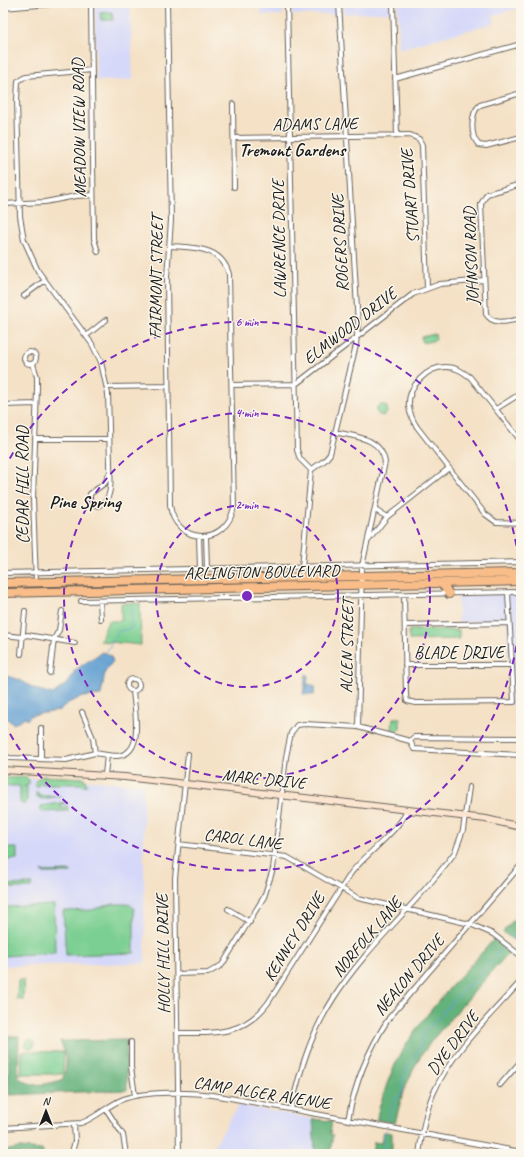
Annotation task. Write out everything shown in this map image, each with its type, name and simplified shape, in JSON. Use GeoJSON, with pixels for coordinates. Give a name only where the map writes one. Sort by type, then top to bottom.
{"type":"FeatureCollection","features":[{"type":"Feature","properties":{"kind":"highway","name":"ARLINGTON BOULEVARD"},"geometry":{"type":"LineString","coordinates":[[3,593],[244,587],[521,573]]}},
{"type":"Feature","properties":{"kind":"highway","name":"ARLINGTON BOULEVARD"},"geometry":{"type":"LineString","coordinates":[[3,583],[300,578],[440,583],[521,581]]}},
{"type":"Feature","properties":{"kind":"highway"},"geometry":{"type":"LineString","coordinates":[[440,583],[449,594]]}},
{"type":"Feature","properties":{"kind":"highway"},"geometry":{"type":"LineString","coordinates":[[449,594],[451,588],[457,583]]}},
{"type":"Feature","properties":{"kind":"street"},"geometry":{"type":"LineString","coordinates":[[3,8],[63,3]]}},
{"type":"Feature","properties":{"kind":"street","name":"MEADOW VIEW ROAD"},"geometry":{"type":"LineString","coordinates":[[91,3],[94,239],[98,252]]}},
{"type":"Feature","properties":{"kind":"street","name":"FAIRMONT STREET"},"geometry":{"type":"LineString","coordinates":[[167,3],[170,246],[167,277],[171,511],[179,526],[189,533],[199,536],[206,536]]}},
{"type":"Feature","properties":{"kind":"street","name":"LAWRENCE DRIVE"},"geometry":{"type":"LineString","coordinates":[[287,3],[298,453],[300,458],[311,470]]}},
{"type":"Feature","properties":{"kind":"street","name":"ROGERS DRIVE"},"geometry":{"type":"LineString","coordinates":[[311,470],[328,457],[357,337],[339,3]]}},
{"type":"Feature","properties":{"kind":"street","name":"STUART DRIVE"},"geometry":{"type":"LineString","coordinates":[[393,3],[397,135],[412,135],[419,139],[422,145],[427,287]]}},
{"type":"Feature","properties":{"kind":"street"},"geometry":{"type":"LineString","coordinates":[[395,79],[521,44]]}},
{"type":"Feature","properties":{"kind":"street"},"geometry":{"type":"LineString","coordinates":[[92,70],[26,76],[18,81],[17,100],[21,226],[24,240],[32,261],[44,281],[86,336],[99,357],[108,387],[110,472],[110,491],[107,499],[99,505],[93,504],[90,500],[90,494],[105,483],[110,472]]}},
{"type":"Feature","properties":{"kind":"street"},"geometry":{"type":"LineString","coordinates":[[521,93],[480,105],[475,109],[473,115],[474,140],[479,145],[486,146],[521,137]]}},
{"type":"Feature","properties":{"kind":"street"},"geometry":{"type":"LineString","coordinates":[[233,104],[234,187]]}},
{"type":"Feature","properties":{"kind":"street","name":"ADAMS LANE"},"geometry":{"type":"LineString","coordinates":[[234,138],[397,135]]}},
{"type":"Feature","properties":{"kind":"street","name":"JOHNSON ROAD"},"geometry":{"type":"LineString","coordinates":[[521,184],[490,192],[483,198],[481,204],[486,314],[490,319],[497,322],[521,319]]}},
{"type":"Feature","properties":{"kind":"street"},"geometry":{"type":"LineString","coordinates":[[3,204],[93,195]]}},
{"type":"Feature","properties":{"kind":"street"},"geometry":{"type":"LineString","coordinates":[[170,246],[208,250],[218,256],[227,268],[230,279],[234,507],[231,518],[224,528],[214,534],[206,536],[207,569]]}},
{"type":"Feature","properties":{"kind":"street","name":"ELMWOOD DRIVE"},"geometry":{"type":"LineString","coordinates":[[232,385],[296,384],[405,299],[427,287],[449,282],[484,280]]}},
{"type":"Feature","properties":{"kind":"street"},"geometry":{"type":"LineString","coordinates":[[24,296],[44,281]]}},
{"type":"Feature","properties":{"kind":"street"},"geometry":{"type":"LineString","coordinates":[[86,336],[106,320]]}},
{"type":"Feature","properties":{"kind":"street","name":"CEDAR HILL ROAD"},"geometry":{"type":"LineString","coordinates":[[33,364],[37,378],[32,499],[36,583]]}},
{"type":"Feature","properties":{"kind":"street"},"geometry":{"type":"LineString","coordinates":[[521,440],[470,377],[461,371],[447,367],[432,370],[423,376],[413,387],[409,406],[411,418],[416,427],[485,514],[496,522],[521,524]]}},
{"type":"Feature","properties":{"kind":"street"},"geometry":{"type":"LineString","coordinates":[[108,387],[168,386]]}},
{"type":"Feature","properties":{"kind":"street"},"geometry":{"type":"LineString","coordinates":[[496,409],[521,395]]}},
{"type":"Feature","properties":{"kind":"street"},"geometry":{"type":"LineString","coordinates":[[3,405],[36,404]]}},
{"type":"Feature","properties":{"kind":"street","name":"ALLEN STREET"},"geometry":{"type":"LineString","coordinates":[[335,432],[370,440],[383,454],[384,468],[362,566],[358,727]]}},
{"type":"Feature","properties":{"kind":"street"},"geometry":{"type":"LineString","coordinates":[[34,439],[109,439]]}},
{"type":"Feature","properties":{"kind":"street"},"geometry":{"type":"LineString","coordinates":[[368,541],[387,517],[449,468]]}},
{"type":"Feature","properties":{"kind":"street"},"geometry":{"type":"LineString","coordinates":[[300,578],[311,470]]}},
{"type":"Feature","properties":{"kind":"street"},"geometry":{"type":"LineString","coordinates":[[375,510],[387,517]]}},
{"type":"Feature","properties":{"kind":"street"},"geometry":{"type":"LineString","coordinates":[[199,536],[200,569]]}},
{"type":"Feature","properties":{"kind":"street"},"geometry":{"type":"LineString","coordinates":[[3,573],[301,568],[521,562]]}},
{"type":"Feature","properties":{"kind":"street"},"geometry":{"type":"LineString","coordinates":[[147,570],[147,581]]}},
{"type":"Feature","properties":{"kind":"street"},"geometry":{"type":"LineString","coordinates":[[244,587],[245,598]]}},
{"type":"Feature","properties":{"kind":"street"},"geometry":{"type":"LineString","coordinates":[[163,589],[163,600]]}},
{"type":"Feature","properties":{"kind":"street"},"geometry":{"type":"LineString","coordinates":[[82,602],[521,592]]}},
{"type":"Feature","properties":{"kind":"street"},"geometry":{"type":"LineString","coordinates":[[404,594],[406,698],[410,702],[514,702],[508,593]]}},
{"type":"Feature","properties":{"kind":"street"},"geometry":{"type":"LineString","coordinates":[[100,601],[101,619]]}},
{"type":"Feature","properties":{"kind":"street"},"geometry":{"type":"LineString","coordinates":[[21,654],[25,611]]}},
{"type":"Feature","properties":{"kind":"street"},"geometry":{"type":"LineString","coordinates":[[50,673],[54,639],[59,630],[62,611]]}},
{"type":"Feature","properties":{"kind":"street"},"geometry":{"type":"LineString","coordinates":[[405,625],[509,623]]}},
{"type":"Feature","properties":{"kind":"street"},"geometry":{"type":"LineString","coordinates":[[3,635],[22,637],[27,635],[54,639],[57,642],[75,643]]}},
{"type":"Feature","properties":{"kind":"street","name":"BLADE DRIVE"},"geometry":{"type":"LineString","coordinates":[[405,666],[512,665]]}},
{"type":"Feature","properties":{"kind":"street"},"geometry":{"type":"LineString","coordinates":[[3,754],[9,758],[66,760],[95,754],[122,756],[128,753],[134,746],[136,729],[133,691]]}},
{"type":"Feature","properties":{"kind":"street"},"geometry":{"type":"LineString","coordinates":[[82,712],[93,738],[95,754]]}},
{"type":"Feature","properties":{"kind":"street"},"geometry":{"type":"LineString","coordinates":[[176,974],[202,974],[218,968],[226,960],[250,922],[267,890],[274,855],[286,757],[292,733],[297,725],[305,724],[358,727],[410,741],[414,749],[521,755]]}},
{"type":"Feature","properties":{"kind":"street"},"geometry":{"type":"LineString","coordinates":[[41,728],[41,758]]}},
{"type":"Feature","properties":{"kind":"street"},"geometry":{"type":"LineString","coordinates":[[410,741],[414,737],[521,738]]}},
{"type":"Feature","properties":{"kind":"street","name":"HOLLY HILL DRIVE"},"geometry":{"type":"LineString","coordinates":[[179,1154],[175,878],[188,754]]}},
{"type":"Feature","properties":{"kind":"street"},"geometry":{"type":"LineString","coordinates":[[105,775],[108,756]]}},
{"type":"Feature","properties":{"kind":"street","name":"MARC DRIVE"},"geometry":{"type":"LineString","coordinates":[[3,770],[105,775],[465,816],[499,821],[521,827]]}},
{"type":"Feature","properties":{"kind":"street","name":"NORFOLK LANE"},"geometry":{"type":"LineString","coordinates":[[291,1109],[305,1057],[325,1012],[352,972],[455,852],[462,836],[469,787]]}},
{"type":"Feature","properties":{"kind":"street","name":"KENNEY DRIVE"},"geometry":{"type":"LineString","coordinates":[[178,1033],[228,1031],[243,1025],[256,1017],[268,1003],[340,888],[361,860],[401,822],[406,810]]}},
{"type":"Feature","properties":{"kind":"street","name":"CAROL LANE"},"geometry":{"type":"LineString","coordinates":[[178,844],[292,858],[340,888],[366,901],[470,924],[493,934],[521,956]]}},
{"type":"Feature","properties":{"kind":"street","name":"NEALON DRIVE"},"geometry":{"type":"LineString","coordinates":[[348,1120],[358,1077],[370,1050],[382,1029],[397,1008],[521,865]]}},
{"type":"Feature","properties":{"kind":"street"},"geometry":{"type":"LineString","coordinates":[[228,909],[250,922]]}},
{"type":"Feature","properties":{"kind":"street","name":"DYE DRIVE"},"geometry":{"type":"LineString","coordinates":[[419,1154],[432,1096],[444,1073],[458,1053],[521,981]]}},
{"type":"Feature","properties":{"kind":"street"},"geometry":{"type":"LineString","coordinates":[[131,1042],[131,1067],[135,1096]]}},
{"type":"Feature","properties":{"kind":"street"},"geometry":{"type":"LineString","coordinates":[[500,1085],[521,1061]]}},
{"type":"Feature","properties":{"kind":"street","name":"CAMP ALGER AVENUE"},"geometry":{"type":"LineString","coordinates":[[3,1128],[74,1124],[88,1121],[120,1100],[135,1096],[179,1093],[208,1094],[521,1152]]}},
{"type":"Feature","properties":{"kind":"street"},"geometry":{"type":"LineString","coordinates":[[106,1109],[123,1135],[126,1154]]}},
{"type":"Feature","properties":{"kind":"street"},"geometry":{"type":"LineString","coordinates":[[72,1152],[75,1141],[74,1124]]}},
{"type":"Feature","properties":{"kind":"shaded area"},"geometry":{"type":"Polygon","coordinates":[[[95,3],[130,3],[133,80],[96,81],[95,3]]]}},
{"type":"Feature","properties":{"kind":"shaded area"},"geometry":{"type":"Polygon","coordinates":[[[261,3],[283,3],[283,15],[261,15],[261,3]]]}},
{"type":"Feature","properties":{"kind":"shaded area"},"geometry":{"type":"Polygon","coordinates":[[[292,3],[335,3],[336,14],[292,15],[292,3]]]}},
{"type":"Feature","properties":{"kind":"shaded area"},"geometry":{"type":"Polygon","coordinates":[[[344,3],[390,3],[390,12],[344,14],[344,3]]]}},
{"type":"Feature","properties":{"kind":"shaded area"},"geometry":{"type":"Polygon","coordinates":[[[398,3],[521,3],[521,7],[493,16],[495,23],[399,49],[398,3]]]}},
{"type":"Feature","properties":{"kind":"shaded area"},"geometry":{"type":"Polygon","coordinates":[[[521,593],[521,705],[511,705],[507,621],[458,622],[458,596],[521,593]]]}},
{"type":"Feature","properties":{"kind":"shaded area"},"geometry":{"type":"Polygon","coordinates":[[[3,778],[73,779],[143,785],[145,963],[3,966],[3,778]]]}},
{"type":"Feature","properties":{"kind":"shaded area"},"geometry":{"type":"Polygon","coordinates":[[[239,1105],[313,1119],[315,1154],[209,1154],[239,1105]]]}},
{"type":"Feature","properties":{"kind":"green space"},"geometry":{"type":"Polygon","coordinates":[[[112,12],[113,20],[101,20],[100,13],[112,12]]]}},
{"type":"Feature","properties":{"kind":"green space"},"geometry":{"type":"Polygon","coordinates":[[[435,334],[436,340],[423,343],[421,337],[435,334]]]}},
{"type":"Feature","properties":{"kind":"green space"},"geometry":{"type":"Polygon","coordinates":[[[380,405],[384,405],[386,406],[386,414],[380,415],[377,412],[377,408],[380,405]]]}},
{"type":"Feature","properties":{"kind":"green space"},"geometry":{"type":"Polygon","coordinates":[[[121,603],[140,603],[141,645],[100,641],[108,621],[121,621],[121,603]]]}},
{"type":"Feature","properties":{"kind":"green space"},"geometry":{"type":"Polygon","coordinates":[[[409,630],[459,630],[459,639],[409,640],[409,630]]]}},
{"type":"Feature","properties":{"kind":"green space"},"geometry":{"type":"Polygon","coordinates":[[[393,718],[400,718],[400,729],[396,732],[392,729],[393,718]]]}},
{"type":"Feature","properties":{"kind":"green space"},"geometry":{"type":"Polygon","coordinates":[[[44,776],[84,778],[87,785],[39,784],[38,787],[36,787],[35,783],[37,780],[44,776]]]}},
{"type":"Feature","properties":{"kind":"green space"},"geometry":{"type":"Polygon","coordinates":[[[26,777],[29,780],[29,785],[24,786],[27,787],[27,801],[23,805],[20,802],[20,786],[3,786],[3,778],[26,777]]]}},
{"type":"Feature","properties":{"kind":"green space"},"geometry":{"type":"Polygon","coordinates":[[[36,792],[38,792],[39,796],[61,796],[42,799],[36,796],[36,792]]]}},
{"type":"Feature","properties":{"kind":"green space"},"geometry":{"type":"Polygon","coordinates":[[[65,802],[65,804],[61,804],[61,808],[67,805],[68,811],[41,812],[41,806],[65,802]]]}},
{"type":"Feature","properties":{"kind":"green space"},"geometry":{"type":"Polygon","coordinates":[[[3,848],[17,848],[17,859],[3,860],[3,848]]]}},
{"type":"Feature","properties":{"kind":"green space"},"geometry":{"type":"Polygon","coordinates":[[[71,871],[70,873],[41,872],[71,871]]]}},
{"type":"Feature","properties":{"kind":"green space"},"geometry":{"type":"Polygon","coordinates":[[[33,884],[31,888],[3,888],[3,885],[33,884]]]}},
{"type":"Feature","properties":{"kind":"green space"},"geometry":{"type":"Polygon","coordinates":[[[112,904],[129,904],[134,908],[134,953],[66,955],[63,911],[92,910],[112,904]]]}},
{"type":"Feature","properties":{"kind":"green space"},"geometry":{"type":"Polygon","coordinates":[[[54,905],[55,953],[3,956],[3,907],[54,905]]]}},
{"type":"Feature","properties":{"kind":"green space"},"geometry":{"type":"Polygon","coordinates":[[[521,911],[521,938],[517,943],[503,932],[521,911]]]}},
{"type":"Feature","properties":{"kind":"green space"},"geometry":{"type":"Polygon","coordinates":[[[494,939],[507,952],[510,951],[433,1039],[418,1060],[403,1092],[395,1123],[377,1120],[379,1108],[391,1073],[415,1031],[445,993],[494,939]]]}},
{"type":"Feature","properties":{"kind":"green space"},"geometry":{"type":"Polygon","coordinates":[[[18,980],[24,980],[23,1000],[17,1000],[18,980]]]}},
{"type":"Feature","properties":{"kind":"green space"},"geometry":{"type":"Polygon","coordinates":[[[8,1036],[19,1036],[18,1076],[28,1083],[33,1084],[50,1083],[62,1080],[66,1060],[60,1041],[126,1040],[127,1090],[9,1095],[8,1036]]]}},
{"type":"Feature","properties":{"kind":"green space"},"geometry":{"type":"Polygon","coordinates":[[[30,1039],[35,1044],[30,1049],[25,1044],[30,1039]]]}},
{"type":"Feature","properties":{"kind":"green space"},"geometry":{"type":"Polygon","coordinates":[[[22,1051],[64,1052],[63,1074],[21,1074],[22,1051]]]}},
{"type":"Feature","properties":{"kind":"green space"},"geometry":{"type":"Polygon","coordinates":[[[313,1119],[332,1121],[330,1134],[333,1135],[330,1154],[315,1154],[313,1119]]]}},
{"type":"Feature","properties":{"kind":"green space"},"geometry":{"type":"Polygon","coordinates":[[[383,1132],[392,1133],[392,1154],[372,1154],[374,1142],[381,1143],[383,1132]]]}},
{"type":"Feature","properties":{"kind":"green space"},"geometry":{"type":"Polygon","coordinates":[[[20,1148],[42,1150],[44,1154],[3,1154],[3,1151],[20,1148]]]}},
{"type":"Feature","properties":{"kind":"water"},"geometry":{"type":"Polygon","coordinates":[[[102,652],[110,655],[113,661],[105,672],[101,695],[82,697],[68,703],[59,711],[31,715],[27,720],[25,717],[14,724],[3,716],[3,675],[20,680],[35,689],[53,694],[69,682],[75,670],[102,652]]]}},
{"type":"Feature","properties":{"kind":"water"},"geometry":{"type":"Polygon","coordinates":[[[306,674],[308,675],[307,687],[308,684],[315,686],[314,695],[303,694],[304,688],[307,688],[304,687],[306,674]]]}},
{"type":"Feature","properties":{"kind":"waterway"},"geometry":{"type":"LineString","coordinates":[[106,653],[118,631],[132,627],[131,613],[135,606]]}},
{"type":"Feature","properties":{"kind":"waterway"},"geometry":{"type":"LineString","coordinates":[[511,937],[515,936],[521,923]]}},
{"type":"Feature","properties":{"kind":"waterway"},"geometry":{"type":"LineString","coordinates":[[388,1120],[396,1098],[400,1096],[403,1090],[401,1085],[408,1067],[420,1048],[424,1032],[442,1015],[444,1010],[448,1008],[462,992],[465,986],[473,983],[501,949]]}},
{"type":"Feature","properties":{"kind":"waterway"},"geometry":{"type":"LineString","coordinates":[[384,1154],[384,1135],[387,1130]]}},
{"type":"Feature","properties":{"kind":"district","name":"Tremont Gardens"},"geometry":{"type":"Point","coordinates":[292,150]}},
{"type":"Feature","properties":{"kind":"district","name":"Pine Spring"},"geometry":{"type":"Point","coordinates":[85,502]}}]}
